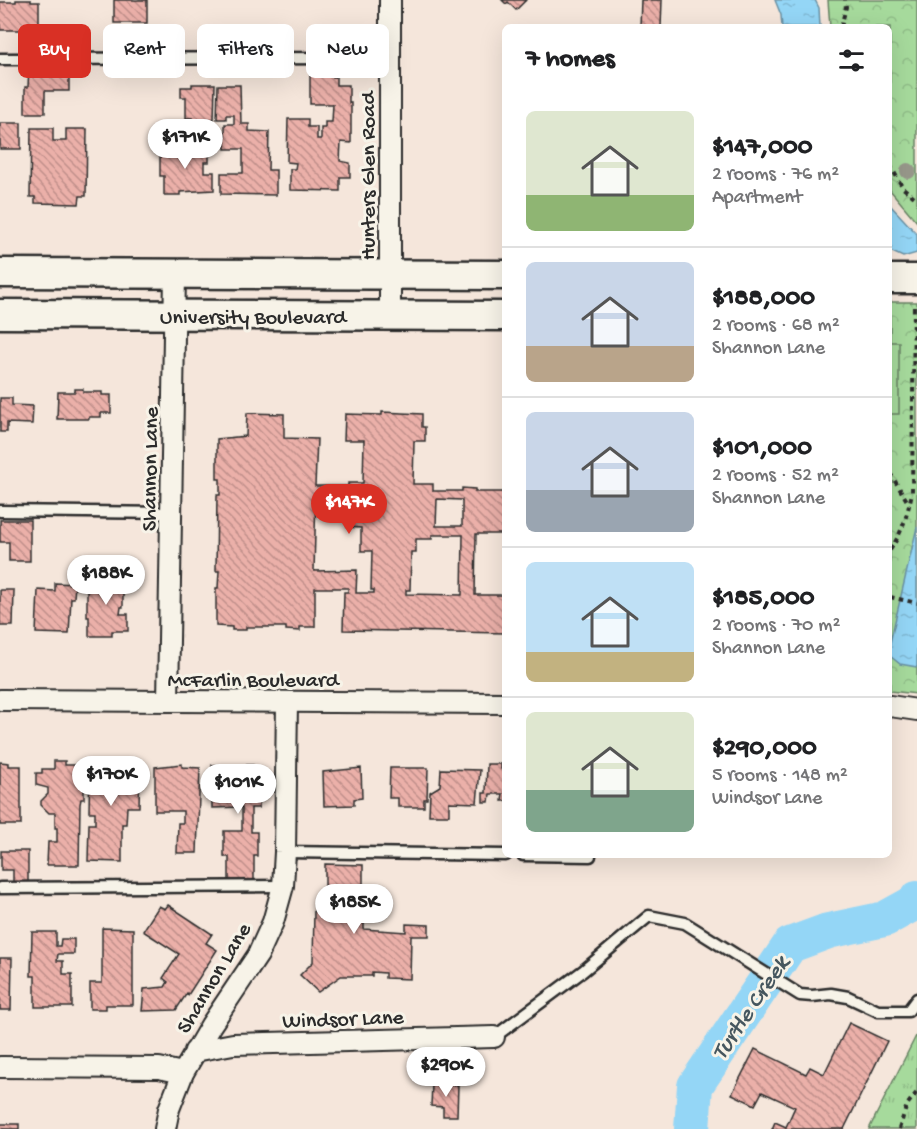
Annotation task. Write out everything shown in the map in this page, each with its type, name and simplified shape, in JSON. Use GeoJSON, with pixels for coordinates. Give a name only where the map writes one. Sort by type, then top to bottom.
{"type":"FeatureCollection","features":[{"type":"Feature","properties":{"kind":"street","name":"Hunters Glen Road"},"geometry":{"type":"LineString","coordinates":[[390,0],[390,315]]}},
{"type":"Feature","properties":{"kind":"street","name":"University Boulevard"},"geometry":{"type":"LineString","coordinates":[[0,273],[502,275]]}},
{"type":"Feature","properties":{"kind":"street","name":"Shannon Lane"},"geometry":{"type":"LineString","coordinates":[[168,701],[175,274]]}},
{"type":"Feature","properties":{"kind":"street"},"geometry":{"type":"LineString","coordinates":[[892,280],[915,291]]}},
{"type":"Feature","properties":{"kind":"street","name":"University Boulevard"},"geometry":{"type":"LineString","coordinates":[[0,314],[502,316]]}},
{"type":"Feature","properties":{"kind":"street","name":"McFarlin Boulevard"},"geometry":{"type":"LineString","coordinates":[[0,700],[502,703]]}},
{"type":"Feature","properties":{"kind":"street","name":"Shannon Lane"},"geometry":{"type":"LineString","coordinates":[[165,1129],[169,1109],[183,1072],[258,955],[273,922],[283,886],[287,702]]}},
{"type":"Feature","properties":{"kind":"street"},"geometry":{"type":"LineString","coordinates":[[892,706],[917,710]]}},
{"type":"Feature","properties":{"kind":"street","name":"Windsor Lane"},"geometry":{"type":"LineString","coordinates":[[195,1052],[233,1044],[494,1037]]}},
{"type":"Feature","properties":{"kind":"street"},"geometry":{"type":"LineString","coordinates":[[0,1067],[159,1068],[183,1072]]}},
{"type":"Feature","properties":{"kind":"lane"},"geometry":{"type":"LineString","coordinates":[[0,59],[391,58]]}},
{"type":"Feature","properties":{"kind":"lane"},"geometry":{"type":"LineString","coordinates":[[0,511],[171,513]]}},
{"type":"Feature","properties":{"kind":"lane"},"geometry":{"type":"LineString","coordinates":[[285,852],[502,855]]}},
{"type":"Feature","properties":{"kind":"lane"},"geometry":{"type":"LineString","coordinates":[[0,888],[283,886]]}},
{"type":"Feature","properties":{"kind":"lane"},"geometry":{"type":"LineString","coordinates":[[494,1037],[583,971],[649,916],[685,923],[800,995],[831,994],[848,997],[879,1011],[908,1011],[917,999]]}},
{"type":"Feature","properties":{"kind":"path"},"geometry":{"type":"LineString","coordinates":[[842,24],[846,7],[845,0]]}},
{"type":"Feature","properties":{"kind":"path"},"geometry":{"type":"LineString","coordinates":[[892,169],[903,188],[917,199]]}},
{"type":"Feature","properties":{"kind":"path"},"geometry":{"type":"LineString","coordinates":[[892,547],[906,521],[912,493],[915,291]]}},
{"type":"Feature","properties":{"kind":"path"},"geometry":{"type":"LineString","coordinates":[[892,475],[909,504]]}},
{"type":"Feature","properties":{"kind":"path"},"geometry":{"type":"LineString","coordinates":[[892,597],[917,603]]}},
{"type":"Feature","properties":{"kind":"path"},"geometry":{"type":"LineString","coordinates":[[899,1129],[907,1105],[917,1092]]}},
{"type":"Feature","properties":{"kind":"green space"},"geometry":{"type":"Polygon","coordinates":[[[828,0],[917,0],[917,222],[892,192],[892,24],[830,24],[828,0]]]}},
{"type":"Feature","properties":{"kind":"green space"},"geometry":{"type":"Polygon","coordinates":[[[892,302],[917,302],[917,694],[892,691],[892,302]]]}},
{"type":"Feature","properties":{"kind":"green space"},"geometry":{"type":"Polygon","coordinates":[[[892,342],[899,342],[899,414],[892,414],[892,342]]]}},
{"type":"Feature","properties":{"kind":"green space"},"geometry":{"type":"Polygon","coordinates":[[[917,1034],[917,1129],[869,1129],[917,1034]]]}},
{"type":"Feature","properties":{"kind":"water"},"geometry":{"type":"Polygon","coordinates":[[[775,0],[815,0],[819,8],[820,24],[782,24],[775,0]]]}},
{"type":"Feature","properties":{"kind":"water"},"geometry":{"type":"Polygon","coordinates":[[[892,207],[917,234],[917,253],[903,257],[892,252],[892,207]]]}},
{"type":"Feature","properties":{"kind":"water"},"geometry":{"type":"Polygon","coordinates":[[[917,527],[917,667],[900,664],[892,658],[892,634],[917,527]]]}},
{"type":"Feature","properties":{"kind":"building"},"geometry":{"type":"Polygon","coordinates":[[[16,0],[31,0],[31,2],[39,2],[39,24],[18,24],[18,30],[0,30],[0,2],[16,2],[16,0]]]}},
{"type":"Feature","properties":{"kind":"building"},"geometry":{"type":"Polygon","coordinates":[[[114,0],[147,0],[147,23],[114,23],[114,0]]]}},
{"type":"Feature","properties":{"kind":"building"},"geometry":{"type":"Polygon","coordinates":[[[502,0],[526,0],[516,10],[508,2],[506,4],[502,0]]]}},
{"type":"Feature","properties":{"kind":"building"},"geometry":{"type":"Polygon","coordinates":[[[641,0],[662,0],[661,24],[640,24],[641,0]]]}},
{"type":"Feature","properties":{"kind":"building"},"geometry":{"type":"Polygon","coordinates":[[[28,78],[69,78],[69,91],[45,91],[45,113],[25,113],[25,87],[28,87],[28,78]]]}},
{"type":"Feature","properties":{"kind":"building"},"geometry":{"type":"Polygon","coordinates":[[[310,78],[336,78],[336,85],[349,85],[351,143],[341,142],[340,161],[350,163],[350,177],[340,177],[340,191],[290,190],[290,169],[295,169],[296,163],[287,162],[288,119],[308,119],[308,127],[317,127],[317,139],[321,139],[321,128],[325,128],[325,122],[332,122],[333,104],[310,104],[310,78]]]}},
{"type":"Feature","properties":{"kind":"building"},"geometry":{"type":"Polygon","coordinates":[[[192,84],[215,84],[214,119],[209,119],[209,124],[192,124],[192,118],[186,118],[186,97],[181,97],[181,87],[192,87],[192,84]]]}},
{"type":"Feature","properties":{"kind":"building"},"geometry":{"type":"Polygon","coordinates":[[[218,85],[240,85],[241,124],[249,124],[249,131],[269,132],[268,170],[276,170],[276,195],[221,194],[221,173],[243,173],[243,149],[225,149],[225,124],[234,124],[234,115],[226,115],[226,119],[217,119],[218,85]]]}},
{"type":"Feature","properties":{"kind":"building"},"geometry":{"type":"Polygon","coordinates":[[[0,123],[21,123],[21,149],[0,149],[0,123]]]}},
{"type":"Feature","properties":{"kind":"building"},"geometry":{"type":"Polygon","coordinates":[[[31,128],[53,128],[53,141],[66,141],[66,129],[87,129],[86,196],[80,196],[79,204],[35,203],[35,197],[30,197],[31,128]]]}},
{"type":"Feature","properties":{"kind":"building"},"geometry":{"type":"Polygon","coordinates":[[[168,145],[190,145],[190,149],[209,149],[209,162],[204,162],[204,172],[214,172],[214,190],[164,195],[164,176],[160,176],[160,152],[168,145]]]}},
{"type":"Feature","properties":{"kind":"building"},"geometry":{"type":"Polygon","coordinates":[[[75,389],[111,395],[111,413],[101,413],[101,417],[89,417],[89,419],[57,419],[58,392],[75,392],[75,389]]]}},
{"type":"Feature","properties":{"kind":"building"},"geometry":{"type":"Polygon","coordinates":[[[0,398],[12,398],[12,405],[33,406],[32,424],[7,423],[7,432],[0,432],[0,398]]]}},
{"type":"Feature","properties":{"kind":"building"},"geometry":{"type":"Polygon","coordinates":[[[382,412],[422,414],[425,441],[414,441],[413,484],[433,484],[433,491],[462,491],[462,488],[475,489],[475,492],[502,492],[502,534],[476,534],[475,595],[502,595],[502,633],[343,630],[344,592],[348,592],[348,588],[315,588],[315,627],[300,627],[300,631],[286,630],[286,627],[246,627],[246,630],[232,630],[232,627],[216,626],[216,588],[218,588],[219,571],[216,571],[217,495],[220,495],[220,479],[217,479],[217,439],[246,436],[247,413],[284,414],[284,438],[317,439],[315,486],[348,486],[348,483],[363,483],[364,440],[344,440],[345,414],[382,415],[382,412]],[[316,495],[314,571],[357,570],[356,593],[374,593],[374,590],[371,590],[372,551],[361,551],[361,528],[347,527],[348,496],[316,495]],[[437,499],[436,526],[462,526],[462,500],[437,499]],[[432,535],[432,539],[416,539],[416,552],[411,552],[410,590],[406,590],[406,594],[462,595],[463,535],[432,535]]]}},
{"type":"Feature","properties":{"kind":"building"},"geometry":{"type":"Polygon","coordinates":[[[0,520],[30,520],[30,561],[9,561],[9,542],[0,542],[0,520]]]}},
{"type":"Feature","properties":{"kind":"building"},"geometry":{"type":"Polygon","coordinates":[[[90,574],[95,574],[95,577],[123,577],[123,607],[121,607],[120,614],[128,614],[128,631],[112,631],[112,636],[89,636],[87,577],[90,577],[90,574]]]}},
{"type":"Feature","properties":{"kind":"building"},"geometry":{"type":"Polygon","coordinates":[[[55,583],[75,584],[74,598],[71,598],[69,634],[36,633],[38,590],[55,591],[55,583]]]}},
{"type":"Feature","properties":{"kind":"building"},"geometry":{"type":"Polygon","coordinates":[[[0,590],[14,590],[13,626],[0,626],[0,590]]]}},
{"type":"Feature","properties":{"kind":"building"},"geometry":{"type":"Polygon","coordinates":[[[54,761],[65,761],[65,765],[84,767],[84,799],[81,799],[80,804],[79,865],[47,865],[48,842],[57,842],[57,828],[55,828],[55,813],[49,813],[41,805],[41,801],[48,794],[48,788],[36,785],[36,773],[42,773],[42,769],[54,769],[54,761]]]}},
{"type":"Feature","properties":{"kind":"building"},"geometry":{"type":"Polygon","coordinates":[[[90,761],[100,762],[100,765],[140,762],[139,807],[127,807],[126,824],[122,824],[122,862],[88,861],[89,824],[95,824],[95,812],[89,812],[90,761]]]}},
{"type":"Feature","properties":{"kind":"building"},"geometry":{"type":"Polygon","coordinates":[[[0,762],[9,763],[9,766],[21,766],[21,825],[0,825],[0,762]]]}},
{"type":"Feature","properties":{"kind":"building"},"geometry":{"type":"Polygon","coordinates":[[[182,764],[182,767],[200,768],[197,853],[177,853],[178,823],[183,823],[183,811],[155,811],[155,767],[182,764]]]}},
{"type":"Feature","properties":{"kind":"building"},"geometry":{"type":"Polygon","coordinates":[[[487,764],[501,764],[502,794],[490,794],[489,802],[483,802],[483,793],[486,793],[487,764]]]}},
{"type":"Feature","properties":{"kind":"building"},"geometry":{"type":"Polygon","coordinates":[[[212,765],[253,765],[253,775],[259,775],[259,808],[251,808],[251,832],[257,832],[254,880],[229,880],[229,857],[224,857],[224,831],[242,831],[242,807],[212,808],[212,765]]]}},
{"type":"Feature","properties":{"kind":"building"},"geometry":{"type":"Polygon","coordinates":[[[361,768],[362,798],[354,799],[354,805],[324,806],[323,772],[361,768]]]}},
{"type":"Feature","properties":{"kind":"building"},"geometry":{"type":"Polygon","coordinates":[[[390,768],[428,768],[427,799],[424,799],[424,807],[398,807],[398,798],[389,798],[390,768]]]}},
{"type":"Feature","properties":{"kind":"building"},"geometry":{"type":"Polygon","coordinates":[[[441,769],[480,770],[477,803],[449,802],[449,815],[429,815],[430,792],[440,786],[441,769]]]}},
{"type":"Feature","properties":{"kind":"building"},"geometry":{"type":"Polygon","coordinates":[[[1,851],[28,851],[28,882],[13,882],[13,870],[1,870],[1,851]]]}},
{"type":"Feature","properties":{"kind":"building"},"geometry":{"type":"Polygon","coordinates":[[[325,864],[363,865],[363,888],[357,888],[357,895],[364,895],[364,929],[406,932],[406,924],[429,925],[429,936],[411,936],[410,979],[385,978],[385,973],[372,972],[372,976],[341,976],[318,992],[300,975],[313,962],[314,911],[319,912],[319,892],[325,892],[325,864]]]}},
{"type":"Feature","properties":{"kind":"building"},"geometry":{"type":"Polygon","coordinates":[[[168,905],[212,934],[206,943],[217,950],[176,1010],[142,1011],[144,989],[165,987],[168,982],[163,978],[179,954],[143,931],[159,906],[165,909],[168,905]]]}},
{"type":"Feature","properties":{"kind":"building"},"geometry":{"type":"Polygon","coordinates":[[[102,928],[133,929],[133,1005],[106,1005],[106,1009],[90,1009],[90,983],[102,983],[102,928]]]}},
{"type":"Feature","properties":{"kind":"building"},"geometry":{"type":"Polygon","coordinates":[[[32,932],[56,932],[56,946],[60,946],[61,939],[74,939],[74,954],[58,954],[57,961],[63,961],[63,974],[72,974],[72,1007],[35,1007],[35,976],[31,976],[32,932]]]}},
{"type":"Feature","properties":{"kind":"building"},"geometry":{"type":"Polygon","coordinates":[[[0,958],[12,958],[11,1010],[0,1010],[0,958]]]}},
{"type":"Feature","properties":{"kind":"building"},"geometry":{"type":"Polygon","coordinates":[[[849,1023],[887,1041],[844,1129],[772,1129],[775,1122],[786,1127],[795,1107],[762,1092],[755,1105],[732,1094],[755,1049],[806,1074],[810,1067],[824,1074],[849,1023]]]}},
{"type":"Feature","properties":{"kind":"building"},"geometry":{"type":"Polygon","coordinates":[[[432,1084],[458,1085],[457,1116],[443,1116],[443,1107],[431,1106],[432,1084]]]}},
{"type":"Feature","properties":{"kind":"building"},"geometry":{"type":"Polygon","coordinates":[[[0,1124],[19,1124],[19,1129],[0,1129],[0,1124]]]}},
{"type":"Feature","properties":{"kind":"waterway","name":"Turtle Creek"},"geometry":{"type":"LineString","coordinates":[[692,1129],[695,1086],[790,945],[828,931],[885,919],[914,903],[917,899]]}}]}
